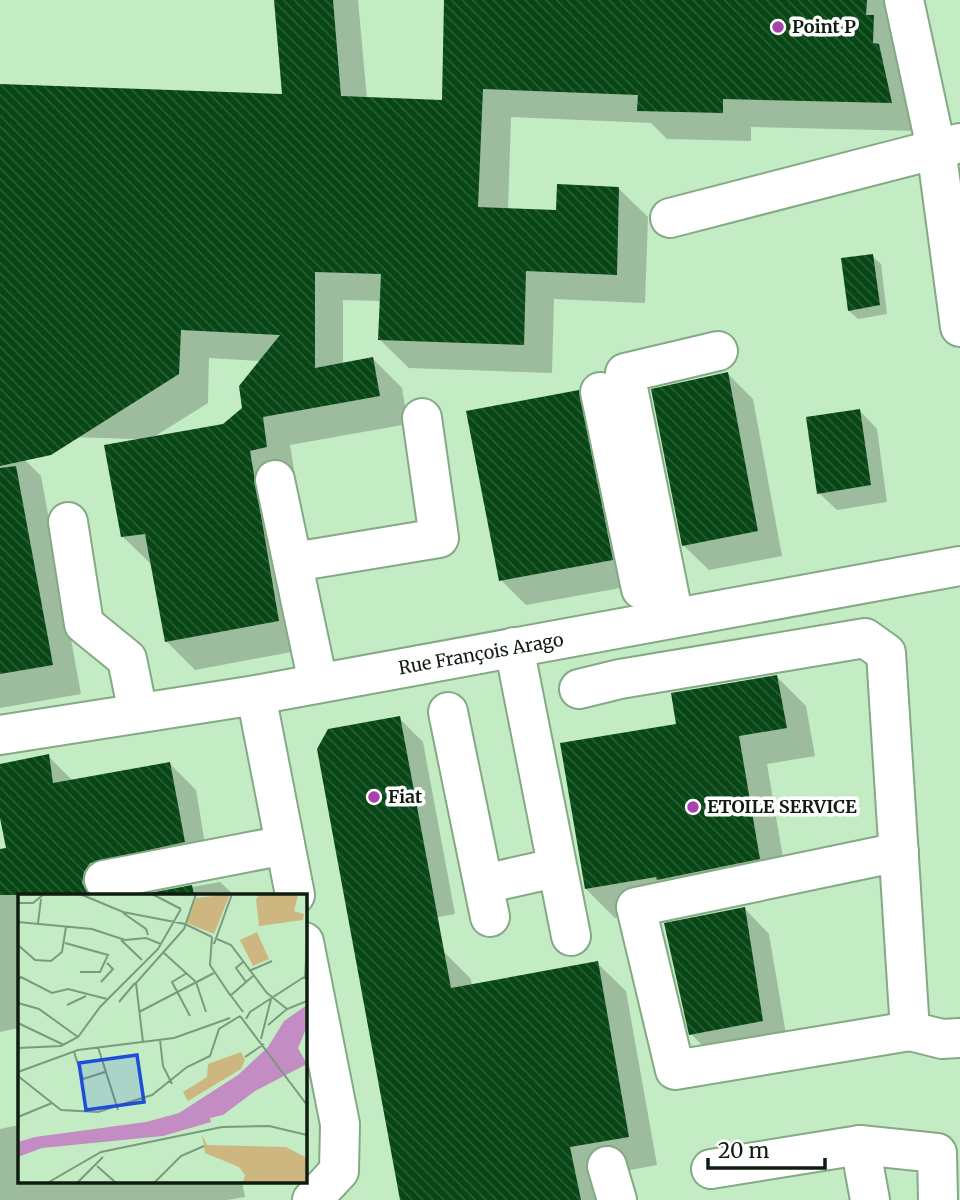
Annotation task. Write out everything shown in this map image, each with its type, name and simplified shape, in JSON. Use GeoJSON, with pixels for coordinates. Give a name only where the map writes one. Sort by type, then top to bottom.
{"type":"FeatureCollection","features":[{"type":"Feature","properties":{"kind":"street"},"geometry":{"type":"LineString","coordinates":[[904,0],[948,146],[960,327]]}},
{"type":"Feature","properties":{"kind":"street"},"geometry":{"type":"LineString","coordinates":[[670,218],[948,146]]}},
{"type":"Feature","properties":{"kind":"street"},"geometry":{"type":"LineString","coordinates":[[661,621],[625,373],[718,351]]}},
{"type":"Feature","properties":{"kind":"street"},"geometry":{"type":"LineString","coordinates":[[600,392],[661,621]]}},
{"type":"Feature","properties":{"kind":"street"},"geometry":{"type":"LineString","coordinates":[[294,562],[439,538],[422,418]]}},
{"type":"Feature","properties":{"kind":"street"},"geometry":{"type":"LineString","coordinates":[[275,480],[318,683]]}},
{"type":"Feature","properties":{"kind":"street"},"geometry":{"type":"LineString","coordinates":[[68,522],[84,624],[127,659],[138,713]]}},
{"type":"Feature","properties":{"kind":"street","name":"Rue François Arago"},"geometry":{"type":"LineString","coordinates":[[0,735],[256,695],[960,566]]}},
{"type":"Feature","properties":{"kind":"street"},"geometry":{"type":"LineString","coordinates":[[606,631],[620,679]]}},
{"type":"Feature","properties":{"kind":"street"},"geometry":{"type":"LineString","coordinates":[[579,690],[620,679],[865,638],[886,653],[910,1031]]}},
{"type":"Feature","properties":{"kind":"street"},"geometry":{"type":"LineString","coordinates":[[514,648],[555,868],[571,936]]}},
{"type":"Feature","properties":{"kind":"street"},"geometry":{"type":"LineString","coordinates":[[256,695],[295,894]]}},
{"type":"Feature","properties":{"kind":"street"},"geometry":{"type":"LineString","coordinates":[[448,712],[487,900],[555,868]]}},
{"type":"Feature","properties":{"kind":"street"},"geometry":{"type":"LineString","coordinates":[[104,880],[285,845]]}},
{"type":"Feature","properties":{"kind":"street"},"geometry":{"type":"LineString","coordinates":[[899,852],[636,906],[675,1070],[910,1031],[942,1039],[960,1038]]}},
{"type":"Feature","properties":{"kind":"street"},"geometry":{"type":"LineString","coordinates":[[306,955],[340,1124],[339,1171],[312,1200]]}},
{"type":"Feature","properties":{"kind":"street"},"geometry":{"type":"LineString","coordinates":[[711,1169],[860,1145],[937,1153],[938,1200]]}},
{"type":"Feature","properties":{"kind":"street"},"geometry":{"type":"LineString","coordinates":[[860,1145],[870,1200]]}},
{"type":"Feature","properties":{"kind":"building"},"geometry":{"type":"Polygon","coordinates":[[[274,0],[333,0],[341,96],[442,100],[444,0],[867,0],[866,15],[874,15],[873,43],[879,44],[892,103],[723,99],[723,113],[637,111],[638,95],[483,89],[478,207],[556,210],[557,184],[619,187],[617,275],[526,271],[524,345],[378,340],[381,274],[315,272],[315,368],[373,357],[380,396],[263,417],[267,447],[250,451],[279,621],[165,642],[145,534],[121,537],[104,445],[223,424],[242,408],[239,386],[280,335],[181,330],[179,374],[51,455],[0,466],[0,84],[282,94],[274,0]]]}},
{"type":"Feature","properties":{"kind":"building"},"geometry":{"type":"Polygon","coordinates":[[[873,254],[880,305],[848,311],[841,258],[873,254]]]}},
{"type":"Feature","properties":{"kind":"building"},"geometry":{"type":"Polygon","coordinates":[[[728,372],[758,531],[682,546],[651,389],[728,372]]]}},
{"type":"Feature","properties":{"kind":"building"},"geometry":{"type":"Polygon","coordinates":[[[579,390],[613,560],[499,581],[466,411],[579,390]]]}},
{"type":"Feature","properties":{"kind":"building"},"geometry":{"type":"Polygon","coordinates":[[[860,409],[871,485],[817,494],[806,417],[860,409]]]}},
{"type":"Feature","properties":{"kind":"building"},"geometry":{"type":"Polygon","coordinates":[[[16,466],[53,665],[0,674],[0,468],[16,466]]]}},
{"type":"Feature","properties":{"kind":"building"},"geometry":{"type":"Polygon","coordinates":[[[777,675],[787,728],[739,736],[760,859],[657,880],[656,877],[585,889],[560,743],[676,724],[671,693],[777,675]]]}},
{"type":"Feature","properties":{"kind":"building"},"geometry":{"type":"Polygon","coordinates":[[[400,716],[451,988],[598,961],[629,1137],[570,1147],[581,1200],[400,1200],[317,749],[328,729],[400,716]]]}},
{"type":"Feature","properties":{"kind":"building"},"geometry":{"type":"Polygon","coordinates":[[[49,754],[53,783],[170,762],[185,842],[90,863],[84,872],[82,883],[88,894],[0,895],[0,849],[6,848],[0,818],[0,764],[49,754]]]}},
{"type":"Feature","properties":{"kind":"building"},"geometry":{"type":"Polygon","coordinates":[[[192,885],[194,894],[144,894],[192,885]]]}},
{"type":"Feature","properties":{"kind":"building"},"geometry":{"type":"Polygon","coordinates":[[[745,907],[763,1021],[689,1035],[664,923],[745,907]]]}},
{"type":"Feature","properties":{"kind":"place","name":"Point P"},"geometry":{"type":"Point","coordinates":[778,27]}},
{"type":"Feature","properties":{"kind":"place","name":"Fiat"},"geometry":{"type":"Point","coordinates":[374,797]}},
{"type":"Feature","properties":{"kind":"place","name":"ETOILE SERVICE"},"geometry":{"type":"Point","coordinates":[693,807]}}]}
